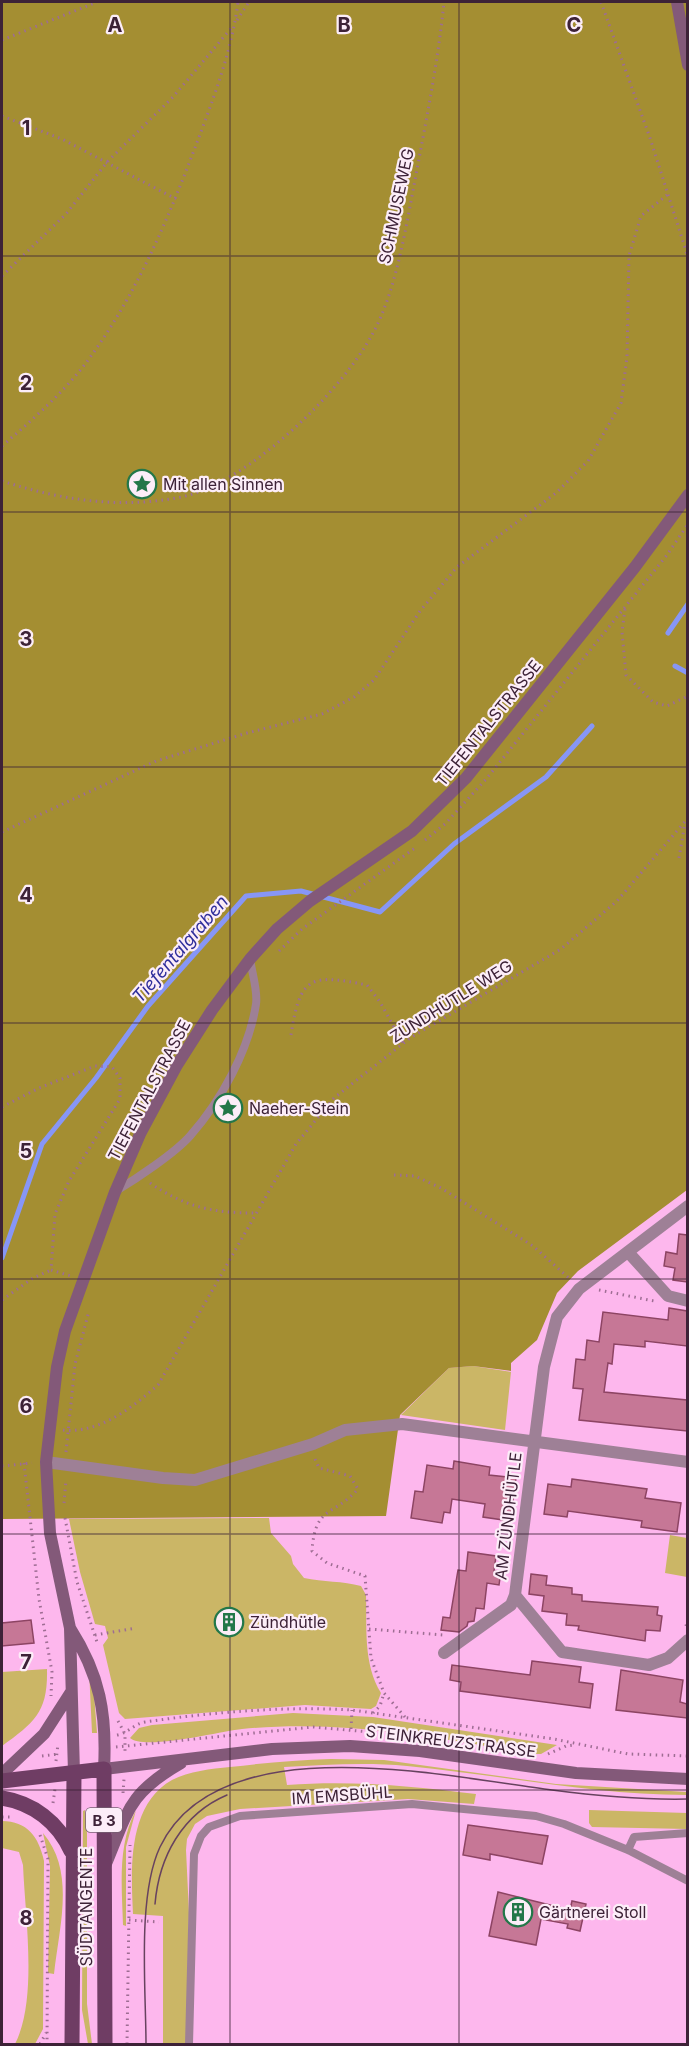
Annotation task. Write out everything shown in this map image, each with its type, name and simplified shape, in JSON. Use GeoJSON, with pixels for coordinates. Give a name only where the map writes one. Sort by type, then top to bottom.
{"type":"FeatureCollection","features":[{"type":"Feature","properties":{"kind":"main road"},"geometry":{"type":"LineString","coordinates":[[2,1781],[104,1769]]}},
{"type":"Feature","properties":{"kind":"main road","name":"SÜDTANGENTE"},"geometry":{"type":"LineString","coordinates":[[104,1769],[105,2044]]}},
{"type":"Feature","properties":{"kind":"main road","name":"SÜDTANGENTE"},"geometry":{"type":"LineString","coordinates":[[72,2038],[74,1773]]}},
{"type":"Feature","properties":{"kind":"main road"},"geometry":{"type":"LineString","coordinates":[[2,1798],[17,1801],[50,1821],[62,1833],[72,1854]]}},
{"type":"Feature","properties":{"kind":"street"},"geometry":{"type":"LineString","coordinates":[[677,2],[687,65]]}},
{"type":"Feature","properties":{"kind":"street","name":"TIEFENTALSTRASSE"},"geometry":{"type":"LineString","coordinates":[[74,1773],[70,1628],[50,1533],[45,1462],[57,1367],[65,1331],[115,1192],[140,1134],[177,1065],[212,1010],[249,959],[277,929],[310,901],[354,873],[412,831],[466,778],[641,560],[687,495]]}},
{"type":"Feature","properties":{"kind":"street","name":"AM ZÜNDHÜTLE"},"geometry":{"type":"LineString","coordinates":[[444,1653],[511,1605],[515,1595],[544,1367],[557,1317],[583,1287],[687,1206]]}},
{"type":"Feature","properties":{"kind":"street"},"geometry":{"type":"LineString","coordinates":[[628,1252],[668,1296],[687,1300]]}},
{"type":"Feature","properties":{"kind":"street"},"geometry":{"type":"LineString","coordinates":[[45,1462],[195,1480],[313,1444],[345,1430],[402,1424],[687,1462]]}},
{"type":"Feature","properties":{"kind":"street","name":"AM ZÜNDHÜTLE"},"geometry":{"type":"LineString","coordinates":[[515,1595],[562,1652],[649,1665],[668,1658],[687,1635]]}},
{"type":"Feature","properties":{"kind":"street","name":"TIEFENTALSTRASSE"},"geometry":{"type":"LineString","coordinates":[[70,1628],[97,1678],[104,1722],[104,1769]]}},
{"type":"Feature","properties":{"kind":"street"},"geometry":{"type":"LineString","coordinates":[[2,1774],[44,1734],[71,1692]]}},
{"type":"Feature","properties":{"kind":"street","name":"STEINKREUZSTRASSE"},"geometry":{"type":"LineString","coordinates":[[104,1769],[272,1749],[350,1746],[420,1751],[576,1773],[687,1779]]}},
{"type":"Feature","properties":{"kind":"street"},"geometry":{"type":"LineString","coordinates":[[103,1871],[133,1801],[148,1783],[187,1759]]}},
{"type":"Feature","properties":{"kind":"lane"},"geometry":{"type":"LineString","coordinates":[[115,1192],[143,1174],[190,1137],[228,1081],[244,1052],[256,1002],[249,959]]}},
{"type":"Feature","properties":{"kind":"lane","name":"IM EMSBÜHL"},"geometry":{"type":"LineString","coordinates":[[189,2044],[192,1866],[201,1836],[218,1822],[240,1816],[412,1804],[536,1816],[564,1824],[628,1850],[687,1881]]}},
{"type":"Feature","properties":{"kind":"lane"},"geometry":{"type":"LineString","coordinates":[[628,1850],[634,1837],[687,1833]]}},
{"type":"Feature","properties":{"kind":"lane"},"geometry":{"type":"LineString","coordinates":[[62,2044],[72,2038]]}},
{"type":"Feature","properties":{"kind":"path"},"geometry":{"type":"LineString","coordinates":[[2,40],[97,2]]}},
{"type":"Feature","properties":{"kind":"path"},"geometry":{"type":"LineString","coordinates":[[2,446],[37,416],[90,357],[130,297],[176,199],[206,119],[235,23],[238,2]]}},
{"type":"Feature","properties":{"kind":"path"},"geometry":{"type":"LineString","coordinates":[[2,276],[66,214],[108,161],[173,98],[235,23],[249,2]]}},
{"type":"Feature","properties":{"kind":"path","name":"SCHMUSEWEG"},"geometry":{"type":"LineString","coordinates":[[2,481],[39,493],[85,502],[177,498],[218,483],[276,445],[310,413],[350,368],[374,332],[401,252],[438,55],[444,2]]}},
{"type":"Feature","properties":{"kind":"path"},"geometry":{"type":"LineString","coordinates":[[601,2],[650,138],[687,257]]}},
{"type":"Feature","properties":{"kind":"path"},"geometry":{"type":"LineString","coordinates":[[2,116],[62,139],[108,161],[176,199]]}},
{"type":"Feature","properties":{"kind":"path"},"geometry":{"type":"LineString","coordinates":[[2,832],[156,761],[247,733],[322,714],[354,697],[374,680],[420,611],[457,567],[556,493],[588,461],[621,403],[627,357],[629,256],[640,216],[667,195]]}},
{"type":"Feature","properties":{"kind":"path"},"geometry":{"type":"LineString","coordinates":[[625,607],[622,632],[626,675],[653,702],[667,706],[687,696]]}},
{"type":"Feature","properties":{"kind":"path"},"geometry":{"type":"LineString","coordinates":[[679,858],[686,820]]}},
{"type":"Feature","properties":{"kind":"path","name":"ZÜNDHÜTLE WEG"},"geometry":{"type":"LineString","coordinates":[[69,1431],[86,1429],[130,1410],[158,1385],[296,1144],[333,1098],[403,1043],[477,997],[561,950],[617,901],[686,820]]}},
{"type":"Feature","properties":{"kind":"path"},"geometry":{"type":"LineString","coordinates":[[277,952],[302,929],[357,889]]}},
{"type":"Feature","properties":{"kind":"path"},"geometry":{"type":"LineString","coordinates":[[291,1035],[297,1000],[308,983],[318,979],[367,986],[380,1002],[403,1043]]}},
{"type":"Feature","properties":{"kind":"path"},"geometry":{"type":"LineString","coordinates":[[2,1107],[39,1088],[96,1067],[112,1067],[120,1077],[120,1099],[69,1181],[55,1214],[51,1270]]}},
{"type":"Feature","properties":{"kind":"path"},"geometry":{"type":"LineString","coordinates":[[143,1174],[150,1183],[179,1202],[231,1213],[255,1213]]}},
{"type":"Feature","properties":{"kind":"path"},"geometry":{"type":"LineString","coordinates":[[394,1175],[415,1176],[441,1188],[533,1246],[583,1287],[605,1294],[644,1300]]}},
{"type":"Feature","properties":{"kind":"path"},"geometry":{"type":"LineString","coordinates":[[2,1300],[33,1278],[51,1270],[82,1280]]}},
{"type":"Feature","properties":{"kind":"path"},"geometry":{"type":"LineString","coordinates":[[90,1307],[75,1364],[64,1512],[77,1582],[100,1653]]}},
{"type":"Feature","properties":{"kind":"path"},"geometry":{"type":"LineString","coordinates":[[313,1444],[319,1468],[350,1476],[358,1489],[347,1502],[327,1510],[314,1529],[312,1551],[327,1563],[365,1576],[369,1592],[371,1658],[384,1693],[406,1718]]}},
{"type":"Feature","properties":{"kind":"path"},"geometry":{"type":"LineString","coordinates":[[2,1466],[24,1463],[39,1599],[52,1671],[49,1704]]}},
{"type":"Feature","properties":{"kind":"path"},"geometry":{"type":"LineString","coordinates":[[687,1618],[687,1635]]}},
{"type":"Feature","properties":{"kind":"path"},"geometry":{"type":"LineString","coordinates":[[95,1635],[136,1628]]}},
{"type":"Feature","properties":{"kind":"path"},"geometry":{"type":"LineString","coordinates":[[369,1629],[466,1637]]}},
{"type":"Feature","properties":{"kind":"path"},"geometry":{"type":"LineString","coordinates":[[373,1713],[380,1706],[384,1693]]}},
{"type":"Feature","properties":{"kind":"path"},"geometry":{"type":"LineString","coordinates":[[125,1734],[137,1724],[146,1722],[291,1708],[352,1710],[554,1739],[628,1754],[687,1756]]}},
{"type":"Feature","properties":{"kind":"path"},"geometry":{"type":"LineString","coordinates":[[351,1729],[352,1710]]}},
{"type":"Feature","properties":{"kind":"path"},"geometry":{"type":"LineString","coordinates":[[115,1717],[125,1734],[126,1746]]}},
{"type":"Feature","properties":{"kind":"path"},"geometry":{"type":"LineString","coordinates":[[56,1754],[58,1743]]}},
{"type":"Feature","properties":{"kind":"path"},"geometry":{"type":"LineString","coordinates":[[37,1830],[44,1842],[48,1859],[47,2044]]}},
{"type":"Feature","properties":{"kind":"path"},"geometry":{"type":"LineString","coordinates":[[127,2044],[125,1943],[129,1920],[130,1844]]}},
{"type":"Feature","properties":{"kind":"path"},"geometry":{"type":"LineString","coordinates":[[129,1920],[159,1922]]}},
{"type":"Feature","properties":{"kind":"path"},"geometry":{"type":"LineString","coordinates":[[46,1976],[55,1976]]}},
{"type":"Feature","properties":{"kind":"path"},"geometry":{"type":"LineString","coordinates":[[47,2021],[55,2021]]}},
{"type":"Feature","properties":{"kind":"path"},"geometry":{"type":"LineString","coordinates":[[40,2044],[47,2032]]}},
{"type":"Feature","properties":{"kind":"shaded area"},"geometry":{"type":"Polygon","coordinates":[[[2,2],[687,2],[687,1190],[578,1271],[557,1293],[537,1340],[511,1363],[511,1371],[473,1366],[449,1368],[400,1415],[386,1516],[2,1519],[2,2]]]}},
{"type":"Feature","properties":{"kind":"shaded area"},"geometry":{"type":"Polygon","coordinates":[[[473,1366],[511,1372],[505,1430],[401,1415],[449,1368],[473,1366]]]}},
{"type":"Feature","properties":{"kind":"shaded area"},"geometry":{"type":"Polygon","coordinates":[[[269,1518],[271,1533],[291,1556],[293,1564],[304,1578],[361,1586],[366,1595],[366,1632],[371,1670],[381,1693],[376,1706],[371,1709],[305,1705],[125,1719],[119,1713],[103,1645],[108,1638],[105,1626],[95,1624],[80,1572],[69,1519],[269,1518]]]}},
{"type":"Feature","properties":{"kind":"shaded area"},"geometry":{"type":"Polygon","coordinates":[[[670,1535],[687,1538],[687,1577],[665,1573],[670,1535]]]}},
{"type":"Feature","properties":{"kind":"shaded area"},"geometry":{"type":"Polygon","coordinates":[[[47,1669],[45,1696],[37,1715],[23,1730],[2,1746],[2,1672],[47,1669]]]}},
{"type":"Feature","properties":{"kind":"shaded area"},"geometry":{"type":"Polygon","coordinates":[[[89,1669],[93,1680],[97,1733],[92,1733],[89,1669]]]}},
{"type":"Feature","properties":{"kind":"shaded area"},"geometry":{"type":"Polygon","coordinates":[[[293,1713],[373,1717],[557,1745],[541,1754],[532,1754],[388,1731],[315,1726],[242,1729],[166,1741],[138,1741],[130,1738],[139,1728],[152,1725],[293,1713]]]}},
{"type":"Feature","properties":{"kind":"shaded area"},"geometry":{"type":"Polygon","coordinates":[[[331,1759],[384,1760],[556,1784],[687,1792],[687,1795],[616,1792],[391,1765],[345,1764],[284,1767],[287,1785],[335,1783],[382,1785],[476,1794],[474,1804],[408,1799],[240,1809],[207,1816],[195,1824],[187,1839],[186,1850],[189,1913],[186,2044],[163,2044],[163,1916],[133,1914],[132,1878],[135,1840],[139,1822],[147,1805],[157,1791],[172,1780],[193,1772],[268,1763],[331,1759]]]}},
{"type":"Feature","properties":{"kind":"shaded area"},"geometry":{"type":"Polygon","coordinates":[[[85,1810],[87,2004],[92,2044],[88,2044],[82,2010],[83,1811],[85,1810]]]}},
{"type":"Feature","properties":{"kind":"shaded area"},"geometry":{"type":"Polygon","coordinates":[[[136,1810],[126,1847],[126,1926],[123,1925],[123,1852],[130,1823],[136,1810]]]}},
{"type":"Feature","properties":{"kind":"shaded area"},"geometry":{"type":"Polygon","coordinates":[[[589,1810],[687,1813],[687,1829],[592,1827],[589,1823],[589,1810]]]}},
{"type":"Feature","properties":{"kind":"shaded area"},"geometry":{"type":"Polygon","coordinates":[[[2,1821],[18,1824],[31,1832],[39,1845],[44,1861],[43,2029],[35,2044],[15,2044],[26,2004],[27,1932],[23,1865],[19,1852],[2,1848],[2,1821]]]}},
{"type":"Feature","properties":{"kind":"shaded area"},"geometry":{"type":"Polygon","coordinates":[[[43,1833],[53,1848],[62,1882],[63,1900],[54,1974],[48,1973],[50,1866],[43,1833]]]}},
{"type":"Feature","properties":{"kind":"building"},"geometry":{"type":"Polygon","coordinates":[[[679,1234],[687,1235],[687,1282],[673,1280],[675,1268],[664,1266],[666,1252],[677,1254],[679,1234]]]}},
{"type":"Feature","properties":{"kind":"building"},"geometry":{"type":"Polygon","coordinates":[[[669,1308],[687,1311],[687,1346],[645,1341],[645,1347],[614,1344],[612,1364],[608,1363],[604,1392],[687,1400],[687,1431],[579,1420],[583,1389],[573,1388],[576,1359],[585,1360],[587,1340],[599,1342],[603,1312],[668,1320],[669,1308]]]}},
{"type":"Feature","properties":{"kind":"building"},"geometry":{"type":"Polygon","coordinates":[[[454,1461],[490,1467],[489,1475],[516,1478],[510,1521],[483,1517],[485,1504],[452,1499],[450,1513],[444,1512],[442,1523],[411,1518],[415,1491],[423,1492],[427,1465],[453,1469],[454,1461]]]}},
{"type":"Feature","properties":{"kind":"building"},"geometry":{"type":"Polygon","coordinates":[[[572,1479],[647,1489],[645,1498],[681,1503],[677,1532],[641,1527],[642,1521],[568,1511],[567,1517],[544,1514],[548,1484],[571,1487],[572,1479]]]}},
{"type":"Feature","properties":{"kind":"building"},"geometry":{"type":"Polygon","coordinates":[[[468,1552],[496,1556],[494,1571],[501,1571],[499,1585],[487,1583],[484,1609],[476,1608],[474,1621],[468,1622],[467,1626],[459,1632],[441,1630],[443,1617],[450,1618],[458,1570],[466,1571],[468,1552]]]}},
{"type":"Feature","properties":{"kind":"building"},"geometry":{"type":"Polygon","coordinates":[[[531,1574],[547,1576],[546,1585],[572,1588],[572,1594],[582,1595],[582,1601],[658,1607],[657,1615],[662,1616],[660,1631],[646,1630],[645,1641],[578,1630],[579,1626],[566,1625],[567,1614],[542,1611],[544,1596],[529,1594],[531,1574]]]}},
{"type":"Feature","properties":{"kind":"building","name":"Zündhütle"},"geometry":{"type":"Polygon","coordinates":[[[229,1615],[234,1617],[236,1622],[234,1627],[229,1629],[224,1627],[222,1622],[224,1617],[229,1615]]]}},
{"type":"Feature","properties":{"kind":"building"},"geometry":{"type":"Polygon","coordinates":[[[31,1620],[34,1643],[2,1646],[2,1623],[31,1620]]]}},
{"type":"Feature","properties":{"kind":"building"},"geometry":{"type":"Polygon","coordinates":[[[532,1661],[581,1667],[579,1682],[593,1684],[590,1708],[460,1691],[461,1682],[450,1680],[452,1665],[530,1675],[532,1661]]]}},
{"type":"Feature","properties":{"kind":"building"},"geometry":{"type":"Polygon","coordinates":[[[621,1670],[683,1680],[680,1702],[687,1704],[687,1718],[616,1710],[621,1670]]]}},
{"type":"Feature","properties":{"kind":"building"},"geometry":{"type":"Polygon","coordinates":[[[468,1825],[548,1836],[542,1864],[490,1854],[490,1860],[463,1855],[468,1825]]]}},
{"type":"Feature","properties":{"kind":"building","name":"Gärtnerei Stoll"},"geometry":{"type":"Polygon","coordinates":[[[498,1892],[570,1910],[572,1901],[586,1904],[580,1931],[567,1928],[568,1924],[541,1919],[536,1945],[489,1936],[498,1892]]]}},
{"type":"Feature","properties":{"kind":"waterway","name":"Tiefentalgraben"},"geometry":{"type":"LineString","coordinates":[[668,633],[688,604]]}},
{"type":"Feature","properties":{"kind":"waterway","name":"Tiefentalgraben"},"geometry":{"type":"LineString","coordinates":[[675,666],[688,673]]}},
{"type":"Feature","properties":{"kind":"waterway","name":"Tiefentalgraben"},"geometry":{"type":"LineString","coordinates":[[2,1258],[42,1144],[96,1078],[148,1006],[246,896],[301,891],[380,912],[454,844],[546,777],[592,726]]}},
{"type":"Feature","properties":{"kind":"tram line"},"geometry":{"type":"LineString","coordinates":[[146,2044],[145,1916],[153,1867],[160,1847],[189,1809],[231,1784],[282,1771],[338,1768],[397,1770],[454,1776],[603,1796],[688,1799]]}},
{"type":"Feature","properties":{"kind":"tram line"},"geometry":{"type":"LineString","coordinates":[[155,1904],[157,1887],[168,1854],[185,1825],[197,1813],[227,1795]]}},
{"type":"Feature","properties":{"kind":"place","name":"Mit allen Sinnen"},"geometry":{"type":"Point","coordinates":[142,484]}},
{"type":"Feature","properties":{"kind":"place","name":"Naeher-Stein"},"geometry":{"type":"Point","coordinates":[228,1108]}},
{"type":"Feature","properties":{"kind":"place","name":"Zündhütle"},"geometry":{"type":"Point","coordinates":[229,1622]}},
{"type":"Feature","properties":{"kind":"place","name":"Gärtnerei Stoll"},"geometry":{"type":"Point","coordinates":[518,1912]}}]}
